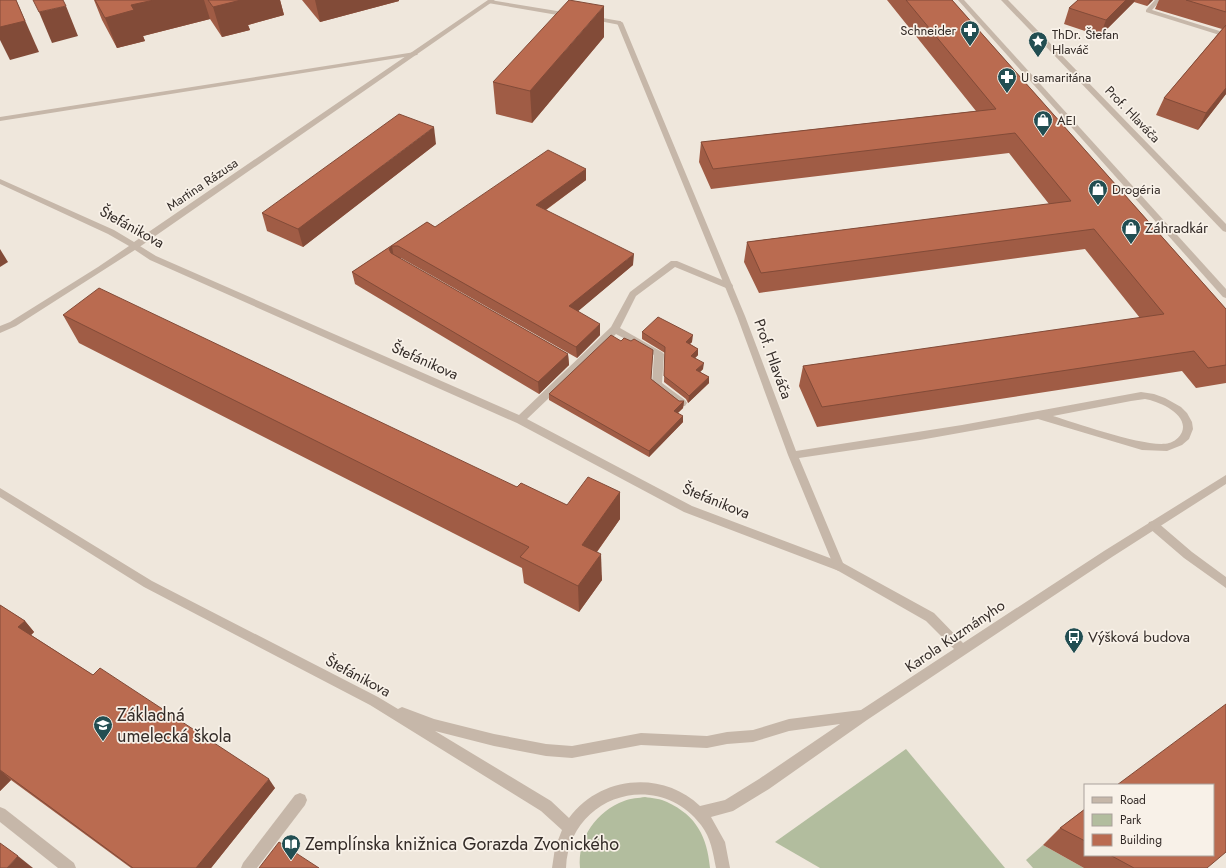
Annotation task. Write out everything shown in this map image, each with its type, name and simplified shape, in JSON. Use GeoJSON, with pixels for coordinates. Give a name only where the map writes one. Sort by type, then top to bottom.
{"type":"FeatureCollection","features":[{"type":"Feature","properties":{"kind":"street"},"geometry":{"type":"LineString","coordinates":[[961,0],[1226,295]]}},
{"type":"Feature","properties":{"kind":"street","name":"Prof. Hlaváča"},"geometry":{"type":"LineString","coordinates":[[1004,0],[1226,229]]}},
{"type":"Feature","properties":{"kind":"street"},"geometry":{"type":"LineString","coordinates":[[1158,0],[1148,11],[1225,33]]}},
{"type":"Feature","properties":{"kind":"street"},"geometry":{"type":"LineString","coordinates":[[491,1],[574,15]]}},
{"type":"Feature","properties":{"kind":"street","name":"Martina Rázusa"},"geometry":{"type":"LineString","coordinates":[[0,330],[13,324],[135,246],[491,1]]}},
{"type":"Feature","properties":{"kind":"street","name":"Prof. Hlaváča"},"geometry":{"type":"LineString","coordinates":[[586,17],[620,23],[729,286],[793,455],[839,566]]}},
{"type":"Feature","properties":{"kind":"street","name":"Martina Rázusa"},"geometry":{"type":"LineString","coordinates":[[0,119],[415,54]]}},
{"type":"Feature","properties":{"kind":"street","name":"Štefánikova"},"geometry":{"type":"LineString","coordinates":[[0,181],[111,232],[153,258],[520,420],[688,509],[839,566]]}},
{"type":"Feature","properties":{"kind":"street"},"geometry":{"type":"LineString","coordinates":[[520,420],[574,363],[615,329],[632,294],[674,263],[729,286]]}},
{"type":"Feature","properties":{"kind":"street"},"geometry":{"type":"LineString","coordinates":[[0,337],[13,324]]}},
{"type":"Feature","properties":{"kind":"street"},"geometry":{"type":"LineString","coordinates":[[615,329],[659,354],[657,384],[682,403]]}},
{"type":"Feature","properties":{"kind":"street"},"geometry":{"type":"LineString","coordinates":[[793,455],[890,441],[1040,416],[1132,397],[1146,396],[1160,399],[1173,405],[1182,413],[1187,423],[1187,433],[1181,441],[1172,447],[1158,448],[1142,446],[1040,416]]}},
{"type":"Feature","properties":{"kind":"street","name":"Karola Kuzmányho"},"geometry":{"type":"LineString","coordinates":[[700,813],[728,806],[764,784],[863,716],[1153,525],[1226,479]]}},
{"type":"Feature","properties":{"kind":"street","name":"Štefánikova"},"geometry":{"type":"LineString","coordinates":[[0,492],[148,584],[374,701],[546,806],[570,828]]}},
{"type":"Feature","properties":{"kind":"street"},"geometry":{"type":"LineString","coordinates":[[1153,525],[1188,555],[1226,583]]}},
{"type":"Feature","properties":{"kind":"street"},"geometry":{"type":"LineString","coordinates":[[839,566],[930,617],[963,651]]}},
{"type":"Feature","properties":{"kind":"street"},"geometry":{"type":"LineString","coordinates":[[374,701],[434,725],[494,740],[546,750],[572,752],[641,739],[707,742],[727,738],[753,736],[789,726],[863,716]]}},
{"type":"Feature","properties":{"kind":"street"},"geometry":{"type":"LineString","coordinates":[[559,868],[562,845],[570,828],[586,807],[607,793],[631,787],[656,788],[680,797],[700,813],[718,844],[723,868]]}},
{"type":"Feature","properties":{"kind":"street"},"geometry":{"type":"LineString","coordinates":[[248,868],[300,800]]}},
{"type":"Feature","properties":{"kind":"street"},"geometry":{"type":"LineString","coordinates":[[0,814],[69,868]]}},
{"type":"Feature","properties":{"kind":"green space"},"geometry":{"type":"Polygon","coordinates":[[[906,749],[1005,868],[820,868],[775,842],[906,749]]]}},
{"type":"Feature","properties":{"kind":"green space"},"geometry":{"type":"Polygon","coordinates":[[[645,797],[667,802],[686,814],[693,821],[703,837],[709,857],[710,868],[580,868],[580,857],[585,836],[597,819],[605,811],[624,801],[645,797]]]}},
{"type":"Feature","properties":{"kind":"green space"},"geometry":{"type":"Polygon","coordinates":[[[1043,845],[1084,868],[1033,868],[1026,860],[1043,845]]]}},
{"type":"Feature","properties":{"kind":"building"},"geometry":{"type":"Polygon","coordinates":[[[0,0],[16,0],[25,21],[0,27],[0,0]]]}},
{"type":"Feature","properties":{"kind":"building"},"geometry":{"type":"Polygon","coordinates":[[[33,0],[63,0],[66,6],[39,12],[33,0]]]}},
{"type":"Feature","properties":{"kind":"building"},"geometry":{"type":"Polygon","coordinates":[[[95,0],[154,0],[131,5],[134,10],[105,18],[95,0]]]}},
{"type":"Feature","properties":{"kind":"building"},"geometry":{"type":"Polygon","coordinates":[[[208,0],[241,0],[213,7],[208,0]]]}},
{"type":"Feature","properties":{"kind":"building"},"geometry":{"type":"Polygon","coordinates":[[[569,0],[604,6],[530,91],[493,82],[569,0]]]}},
{"type":"Feature","properties":{"kind":"building"},"geometry":{"type":"Polygon","coordinates":[[[906,0],[952,0],[1226,309],[1226,365],[1208,368],[1194,351],[822,407],[803,366],[1164,314],[1094,229],[761,273],[747,242],[1071,201],[1015,133],[713,169],[701,142],[996,109],[906,0]]]}},
{"type":"Feature","properties":{"kind":"building"},"geometry":{"type":"Polygon","coordinates":[[[1078,0],[1126,0],[1106,20],[1069,8],[1078,0]]]}},
{"type":"Feature","properties":{"kind":"building"},"geometry":{"type":"Polygon","coordinates":[[[1186,0],[1226,0],[1226,12],[1186,0]]]}},
{"type":"Feature","properties":{"kind":"building"},"geometry":{"type":"Polygon","coordinates":[[[1226,25],[1226,88],[1206,113],[1164,98],[1226,25]]]}},
{"type":"Feature","properties":{"kind":"building"},"geometry":{"type":"Polygon","coordinates":[[[399,114],[434,127],[298,229],[262,213],[399,114]]]}},
{"type":"Feature","properties":{"kind":"building"},"geometry":{"type":"Polygon","coordinates":[[[548,150],[586,169],[536,205],[634,254],[569,306],[600,324],[576,347],[398,246],[392,246],[389,249],[391,253],[568,354],[538,382],[352,272],[427,222],[435,227],[548,150]]]}},
{"type":"Feature","properties":{"kind":"building"},"geometry":{"type":"Polygon","coordinates":[[[99,288],[517,487],[521,483],[567,505],[588,477],[620,492],[582,545],[601,554],[578,586],[520,557],[529,547],[63,315],[99,288]]]}},
{"type":"Feature","properties":{"kind":"building"},"geometry":{"type":"Polygon","coordinates":[[[658,317],[693,335],[686,342],[698,349],[691,356],[704,363],[696,370],[709,377],[689,396],[664,376],[665,347],[642,332],[658,317]]]}},
{"type":"Feature","properties":{"kind":"building"},"geometry":{"type":"Polygon","coordinates":[[[611,335],[621,341],[624,338],[631,341],[634,339],[653,350],[651,379],[679,401],[684,401],[674,411],[683,416],[649,451],[549,394],[611,335]]]}},
{"type":"Feature","properties":{"kind":"building","name":"Základná umelecká škola"},"geometry":{"type":"Polygon","coordinates":[[[0,605],[25,621],[18,627],[93,675],[100,668],[269,779],[196,868],[133,868],[0,770],[0,605]]]}},
{"type":"Feature","properties":{"kind":"building"},"geometry":{"type":"Polygon","coordinates":[[[1226,704],[1226,852],[1207,868],[1134,868],[1112,856],[1214,856],[1214,784],[1118,784],[1226,704]]]}},
{"type":"Feature","properties":{"kind":"building"},"geometry":{"type":"Polygon","coordinates":[[[1084,810],[1084,840],[1060,828],[1084,810]]]}},
{"type":"Feature","properties":{"kind":"building"},"geometry":{"type":"Polygon","coordinates":[[[279,842],[319,868],[259,868],[279,842]]]}},
{"type":"Feature","properties":{"kind":"building"},"geometry":{"type":"Polygon","coordinates":[[[0,843],[18,856],[7,868],[0,868],[0,843]]]}},
{"type":"Feature","properties":{"kind":"place","name":"Schneider"},"geometry":{"type":"Point","coordinates":[970,47]}},
{"type":"Feature","properties":{"kind":"place","name":"ThDr. Štefan Hlaváč"},"geometry":{"type":"Point","coordinates":[1038,58]}},
{"type":"Feature","properties":{"kind":"place","name":"U samaritána"},"geometry":{"type":"Point","coordinates":[1007,94]}},
{"type":"Feature","properties":{"kind":"place","name":"AEI"},"geometry":{"type":"Point","coordinates":[1043,137]}},
{"type":"Feature","properties":{"kind":"place","name":"Drogéria"},"geometry":{"type":"Point","coordinates":[1098,206]}},
{"type":"Feature","properties":{"kind":"place","name":"Záhradkár"},"geometry":{"type":"Point","coordinates":[1131,245]}},
{"type":"Feature","properties":{"kind":"place","name":"Výšková budova"},"geometry":{"type":"Point","coordinates":[1074,654]}},
{"type":"Feature","properties":{"kind":"place","name":"Základná umelecká škola"},"geometry":{"type":"Point","coordinates":[103,742]}},
{"type":"Feature","properties":{"kind":"place","name":"Zemplínska knižnica Gorazda Zvonického"},"geometry":{"type":"Point","coordinates":[291,861]}}]}
